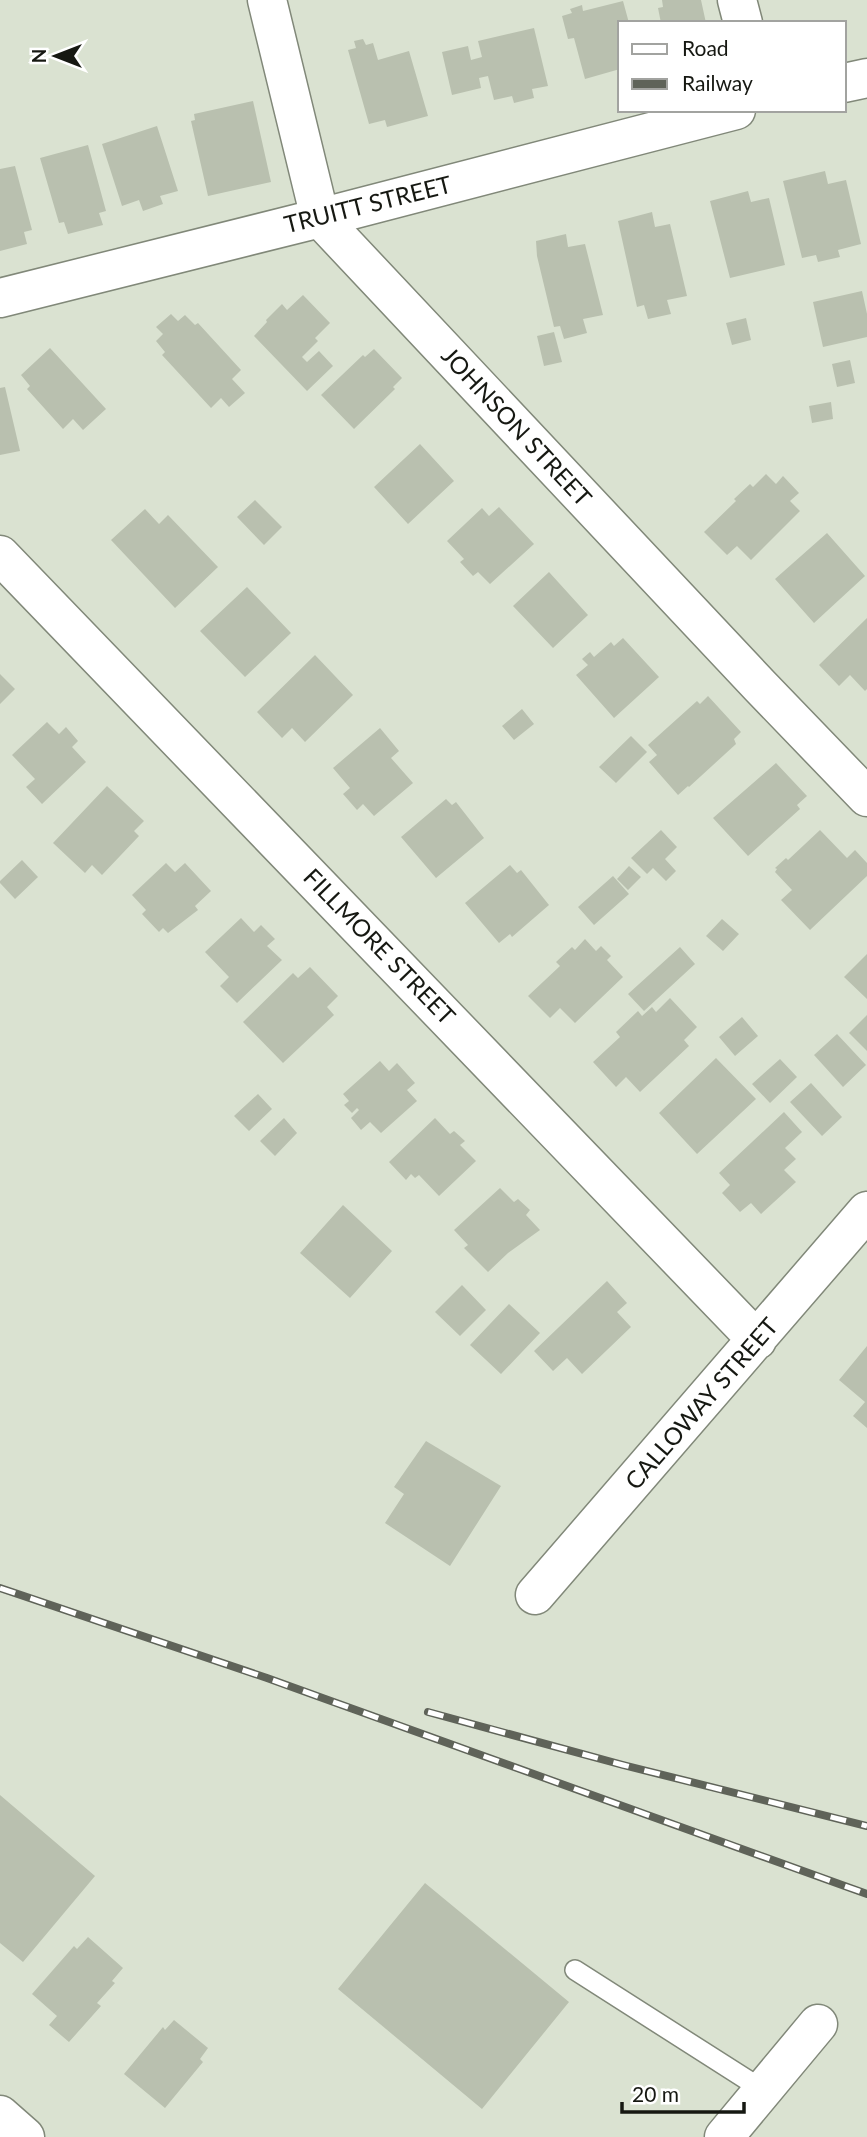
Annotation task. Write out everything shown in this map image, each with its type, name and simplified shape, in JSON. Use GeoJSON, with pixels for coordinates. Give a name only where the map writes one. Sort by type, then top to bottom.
{"type":"FeatureCollection","features":[{"type":"Feature","properties":{"kind":"street","name":"JOHNSON STREET"},"geometry":{"type":"LineString","coordinates":[[267,0],[320,218],[867,797]]}},
{"type":"Feature","properties":{"kind":"street"},"geometry":{"type":"LineString","coordinates":[[737,0],[742,21]]}},
{"type":"Feature","properties":{"kind":"street"},"geometry":{"type":"LineString","coordinates":[[846,83],[867,78]]}},
{"type":"Feature","properties":{"kind":"street","name":"TRUITT STREET"},"geometry":{"type":"LineString","coordinates":[[0,298],[728,112]]}},
{"type":"Feature","properties":{"kind":"street","name":"FILLMORE STREET"},"geometry":{"type":"LineString","coordinates":[[0,555],[757,1340]]}},
{"type":"Feature","properties":{"kind":"street","name":"CALLOWAY STREET"},"geometry":{"type":"LineString","coordinates":[[535,1595],[867,1211]]}},
{"type":"Feature","properties":{"kind":"street"},"geometry":{"type":"LineString","coordinates":[[724,2137],[818,2024]]}},
{"type":"Feature","properties":{"kind":"street"},"geometry":{"type":"LineString","coordinates":[[0,2115],[25,2137]]}},
{"type":"Feature","properties":{"kind":"street"},"geometry":{"type":"LineString","coordinates":[[0,2135],[5,2137]]}},
{"type":"Feature","properties":{"kind":"lane"},"geometry":{"type":"LineString","coordinates":[[575,1970],[763,2090]]}},
{"type":"Feature","properties":{"kind":"building"},"geometry":{"type":"Polygon","coordinates":[[[662,0],[701,0],[706,21],[661,21],[658,8],[663,7],[662,0]]]}},
{"type":"Feature","properties":{"kind":"building"},"geometry":{"type":"Polygon","coordinates":[[[623,1],[628,21],[618,21],[618,70],[585,79],[574,38],[568,39],[562,16],[572,13],[570,9],[582,5],[583,11],[623,1]]]}},
{"type":"Feature","properties":{"kind":"building"},"geometry":{"type":"Polygon","coordinates":[[[534,28],[548,86],[532,89],[534,98],[514,103],[512,96],[494,100],[488,76],[479,78],[481,88],[452,95],[442,52],[468,46],[471,60],[482,57],[478,41],[534,28]]]}},
{"type":"Feature","properties":{"kind":"building"},"geometry":{"type":"Polygon","coordinates":[[[363,39],[366,45],[373,43],[378,60],[409,51],[428,116],[387,127],[385,120],[369,124],[348,50],[356,48],[354,41],[363,39]]]}},
{"type":"Feature","properties":{"kind":"building"},"geometry":{"type":"Polygon","coordinates":[[[253,101],[271,182],[208,196],[191,121],[195,120],[194,114],[253,101]]]}},
{"type":"Feature","properties":{"kind":"building"},"geometry":{"type":"Polygon","coordinates":[[[157,126],[178,191],[160,196],[163,204],[143,211],[139,200],[122,206],[102,144],[157,126]]]}},
{"type":"Feature","properties":{"kind":"building"},"geometry":{"type":"Polygon","coordinates":[[[88,145],[106,211],[99,213],[103,225],[68,234],[64,222],[59,223],[40,158],[88,145]]]}},
{"type":"Feature","properties":{"kind":"building"},"geometry":{"type":"Polygon","coordinates":[[[15,166],[32,230],[24,232],[27,244],[0,251],[0,169],[15,166]]]}},
{"type":"Feature","properties":{"kind":"building"},"geometry":{"type":"Polygon","coordinates":[[[825,171],[828,184],[846,180],[861,244],[838,250],[840,257],[818,262],[816,255],[802,258],[783,181],[825,171]]]}},
{"type":"Feature","properties":{"kind":"building"},"geometry":{"type":"Polygon","coordinates":[[[748,191],[751,202],[769,198],[785,265],[730,278],[710,201],[748,191]]]}},
{"type":"Feature","properties":{"kind":"building"},"geometry":{"type":"Polygon","coordinates":[[[652,212],[655,227],[670,224],[687,296],[667,300],[671,314],[648,319],[644,305],[637,307],[618,221],[652,212]]]}},
{"type":"Feature","properties":{"kind":"building"},"geometry":{"type":"Polygon","coordinates":[[[566,234],[568,247],[585,244],[603,315],[583,319],[587,333],[564,339],[560,326],[554,327],[536,241],[566,234]]]}},
{"type":"Feature","properties":{"kind":"building"},"geometry":{"type":"Polygon","coordinates":[[[862,291],[867,314],[867,337],[823,347],[813,302],[862,291]]]}},
{"type":"Feature","properties":{"kind":"building"},"geometry":{"type":"Polygon","coordinates":[[[303,295],[330,323],[315,338],[318,341],[302,357],[307,362],[319,351],[333,366],[307,391],[254,336],[282,304],[287,310],[303,295]]]}},
{"type":"Feature","properties":{"kind":"building"},"geometry":{"type":"Polygon","coordinates":[[[171,314],[178,321],[185,315],[195,325],[198,323],[241,370],[232,379],[245,393],[229,407],[221,398],[211,408],[162,355],[165,352],[156,341],[163,334],[156,327],[171,314]]]}},
{"type":"Feature","properties":{"kind":"building"},"geometry":{"type":"Polygon","coordinates":[[[746,318],[751,340],[732,345],[726,323],[746,318]]]}},
{"type":"Feature","properties":{"kind":"building"},"geometry":{"type":"Polygon","coordinates":[[[554,332],[562,362],[544,366],[537,336],[554,332]]]}},
{"type":"Feature","properties":{"kind":"building"},"geometry":{"type":"Polygon","coordinates":[[[50,348],[106,409],[83,430],[73,419],[63,429],[27,389],[30,386],[21,375],[50,348]]]}},
{"type":"Feature","properties":{"kind":"building"},"geometry":{"type":"Polygon","coordinates":[[[374,349],[402,378],[393,387],[395,389],[354,429],[321,395],[363,355],[365,357],[374,349]]]}},
{"type":"Feature","properties":{"kind":"building"},"geometry":{"type":"Polygon","coordinates":[[[850,360],[855,383],[837,387],[832,364],[850,360]]]}},
{"type":"Feature","properties":{"kind":"building"},"geometry":{"type":"Polygon","coordinates":[[[5,387],[20,451],[0,455],[0,388],[5,387]]]}},
{"type":"Feature","properties":{"kind":"building"},"geometry":{"type":"Polygon","coordinates":[[[831,402],[833,419],[812,423],[809,406],[831,402]]]}},
{"type":"Feature","properties":{"kind":"building"},"geometry":{"type":"Polygon","coordinates":[[[420,444],[454,481],[408,524],[374,487],[420,444]]]}},
{"type":"Feature","properties":{"kind":"building"},"geometry":{"type":"Polygon","coordinates":[[[766,474],[776,484],[783,476],[799,493],[790,501],[800,511],[751,560],[737,546],[727,555],[704,532],[750,484],[753,487],[766,474]]]}},
{"type":"Feature","properties":{"kind":"building"},"geometry":{"type":"Polygon","coordinates":[[[255,500],[282,527],[264,545],[237,517],[255,500]]]}},
{"type":"Feature","properties":{"kind":"building"},"geometry":{"type":"Polygon","coordinates":[[[499,507],[534,544],[490,584],[478,572],[473,576],[460,562],[464,559],[447,541],[482,508],[489,516],[499,507]]]}},
{"type":"Feature","properties":{"kind":"building"},"geometry":{"type":"Polygon","coordinates":[[[145,509],[159,524],[168,515],[218,567],[175,608],[111,540],[145,509]]]}},
{"type":"Feature","properties":{"kind":"building"},"geometry":{"type":"Polygon","coordinates":[[[827,533],[865,576],[814,623],[775,579],[827,533]]]}},
{"type":"Feature","properties":{"kind":"building"},"geometry":{"type":"Polygon","coordinates":[[[549,572],[588,615],[553,648],[513,606],[549,572]]]}},
{"type":"Feature","properties":{"kind":"building"},"geometry":{"type":"Polygon","coordinates":[[[247,587],[291,633],[245,677],[200,631],[247,587]]]}},
{"type":"Feature","properties":{"kind":"building"},"geometry":{"type":"Polygon","coordinates":[[[867,618],[867,689],[865,691],[850,675],[839,686],[819,665],[867,618]]]}},
{"type":"Feature","properties":{"kind":"building"},"geometry":{"type":"Polygon","coordinates":[[[623,638],[659,677],[614,718],[576,675],[588,665],[582,659],[590,652],[594,657],[611,642],[614,646],[623,638]]]}},
{"type":"Feature","properties":{"kind":"building"},"geometry":{"type":"Polygon","coordinates":[[[315,655],[353,695],[305,742],[292,728],[282,738],[257,712],[315,655]]]}},
{"type":"Feature","properties":{"kind":"building"},"geometry":{"type":"Polygon","coordinates":[[[0,674],[15,689],[0,704],[0,674]]]}},
{"type":"Feature","properties":{"kind":"building"},"geometry":{"type":"Polygon","coordinates":[[[708,696],[741,732],[734,739],[736,744],[678,795],[649,762],[657,755],[648,745],[697,701],[700,704],[708,696]]]}},
{"type":"Feature","properties":{"kind":"building"},"geometry":{"type":"Polygon","coordinates":[[[522,709],[534,724],[514,740],[502,726],[522,709]]]}},
{"type":"Feature","properties":{"kind":"building"},"geometry":{"type":"Polygon","coordinates":[[[47,722],[59,734],[66,727],[78,741],[72,747],[86,762],[42,804],[26,787],[35,779],[12,755],[47,722]]]}},
{"type":"Feature","properties":{"kind":"building"},"geometry":{"type":"Polygon","coordinates":[[[380,728],[399,751],[391,758],[413,783],[374,816],[363,804],[357,810],[343,794],[350,788],[333,768],[380,728]]]}},
{"type":"Feature","properties":{"kind":"building"},"geometry":{"type":"Polygon","coordinates":[[[631,736],[647,752],[616,783],[599,767],[631,736]]]}},
{"type":"Feature","properties":{"kind":"building"},"geometry":{"type":"Polygon","coordinates":[[[776,763],[807,796],[797,805],[800,809],[748,856],[713,818],[776,763]]]}},
{"type":"Feature","properties":{"kind":"building"},"geometry":{"type":"Polygon","coordinates":[[[107,786],[144,821],[134,831],[139,836],[102,875],[92,865],[85,873],[53,843],[107,786]]]}},
{"type":"Feature","properties":{"kind":"building"},"geometry":{"type":"Polygon","coordinates":[[[446,799],[452,805],[456,802],[484,838],[436,878],[401,837],[446,799]]]}},
{"type":"Feature","properties":{"kind":"building"},"geometry":{"type":"Polygon","coordinates":[[[661,830],[677,847],[665,859],[676,871],[666,881],[653,868],[647,874],[631,858],[661,830]]]}},
{"type":"Feature","properties":{"kind":"building"},"geometry":{"type":"Polygon","coordinates":[[[820,830],[847,858],[855,850],[867,863],[867,876],[810,930],[781,900],[792,890],[775,872],[775,868],[786,858],[788,860],[820,830]]]}},
{"type":"Feature","properties":{"kind":"building"},"geometry":{"type":"Polygon","coordinates":[[[22,860],[38,877],[15,899],[0,881],[22,860]]]}},
{"type":"Feature","properties":{"kind":"building"},"geometry":{"type":"Polygon","coordinates":[[[166,863],[175,872],[185,863],[211,891],[195,906],[198,910],[168,933],[163,928],[159,932],[142,914],[146,910],[132,895],[166,863]]]}},
{"type":"Feature","properties":{"kind":"building"},"geometry":{"type":"Polygon","coordinates":[[[510,865],[517,873],[521,870],[549,905],[512,937],[510,934],[499,943],[465,903],[510,865]]]}},
{"type":"Feature","properties":{"kind":"building"},"geometry":{"type":"Polygon","coordinates":[[[629,866],[641,877],[628,890],[617,879],[629,866]]]}},
{"type":"Feature","properties":{"kind":"building"},"geometry":{"type":"Polygon","coordinates":[[[613,876],[629,894],[594,925],[578,907],[613,876]]]}},
{"type":"Feature","properties":{"kind":"building"},"geometry":{"type":"Polygon","coordinates":[[[241,918],[254,932],[261,925],[275,939],[267,946],[282,960],[237,1003],[220,986],[229,977],[205,952],[241,918]]]}},
{"type":"Feature","properties":{"kind":"building"},"geometry":{"type":"Polygon","coordinates":[[[722,919],[739,934],[723,951],[706,936],[722,919]]]}},
{"type":"Feature","properties":{"kind":"building"},"geometry":{"type":"Polygon","coordinates":[[[585,939],[596,951],[601,946],[611,956],[607,960],[623,977],[575,1023],[560,1008],[550,1018],[528,996],[560,966],[556,962],[572,947],[575,950],[585,939]]]}},
{"type":"Feature","properties":{"kind":"building"},"geometry":{"type":"Polygon","coordinates":[[[680,947],[695,964],[644,1011],[628,994],[680,947]]]}},
{"type":"Feature","properties":{"kind":"building"},"geometry":{"type":"Polygon","coordinates":[[[867,954],[867,999],[844,977],[867,954]]]}},
{"type":"Feature","properties":{"kind":"building"},"geometry":{"type":"Polygon","coordinates":[[[310,967],[338,996],[327,1007],[334,1015],[283,1063],[243,1022],[293,973],[298,978],[310,967]]]}},
{"type":"Feature","properties":{"kind":"building"},"geometry":{"type":"Polygon","coordinates":[[[670,998],[697,1027],[684,1040],[689,1046],[640,1092],[626,1077],[616,1087],[593,1062],[620,1037],[616,1032],[638,1011],[642,1016],[652,1007],[656,1012],[670,998]]]}},
{"type":"Feature","properties":{"kind":"building"},"geometry":{"type":"Polygon","coordinates":[[[867,1015],[867,1051],[849,1033],[867,1015]]]}},
{"type":"Feature","properties":{"kind":"building"},"geometry":{"type":"Polygon","coordinates":[[[742,1017],[758,1036],[735,1056],[719,1037],[742,1017]]]}},
{"type":"Feature","properties":{"kind":"building"},"geometry":{"type":"Polygon","coordinates":[[[837,1034],[866,1065],[843,1087],[814,1055],[837,1034]]]}},
{"type":"Feature","properties":{"kind":"building"},"geometry":{"type":"Polygon","coordinates":[[[716,1058],[756,1099],[697,1154],[659,1113],[716,1058]]]}},
{"type":"Feature","properties":{"kind":"building"},"geometry":{"type":"Polygon","coordinates":[[[780,1059],[797,1077],[770,1103],[752,1084],[780,1059]]]}},
{"type":"Feature","properties":{"kind":"building"},"geometry":{"type":"Polygon","coordinates":[[[380,1061],[389,1071],[397,1063],[415,1083],[407,1090],[417,1101],[381,1133],[370,1122],[361,1130],[351,1118],[359,1110],[357,1108],[352,1113],[344,1105],[349,1101],[343,1094],[380,1061]]]}},
{"type":"Feature","properties":{"kind":"building"},"geometry":{"type":"Polygon","coordinates":[[[811,1083],[842,1117],[822,1136],[790,1102],[811,1083]]]}},
{"type":"Feature","properties":{"kind":"building"},"geometry":{"type":"Polygon","coordinates":[[[258,1094],[272,1109],[249,1131],[234,1116],[258,1094]]]}},
{"type":"Feature","properties":{"kind":"building"},"geometry":{"type":"Polygon","coordinates":[[[784,1112],[802,1132],[785,1148],[796,1159],[784,1170],[796,1182],[761,1214],[751,1203],[740,1212],[722,1193],[730,1185],[719,1173],[784,1112]]]}},
{"type":"Feature","properties":{"kind":"building"},"geometry":{"type":"Polygon","coordinates":[[[284,1118],[297,1133],[275,1156],[260,1141],[284,1118]]]}},
{"type":"Feature","properties":{"kind":"building"},"geometry":{"type":"Polygon","coordinates":[[[435,1118],[450,1134],[454,1131],[465,1141],[460,1145],[476,1161],[439,1196],[419,1175],[415,1178],[411,1174],[406,1180],[389,1162],[435,1118]]]}},
{"type":"Feature","properties":{"kind":"building"},"geometry":{"type":"Polygon","coordinates":[[[500,1188],[514,1202],[518,1199],[530,1210],[526,1215],[540,1230],[508,1253],[488,1272],[464,1248],[468,1245],[454,1230],[500,1188]]]}},
{"type":"Feature","properties":{"kind":"building"},"geometry":{"type":"Polygon","coordinates":[[[343,1205],[392,1251],[350,1298],[300,1253],[343,1205]]]}},
{"type":"Feature","properties":{"kind":"building"},"geometry":{"type":"Polygon","coordinates":[[[607,1281],[627,1303],[617,1312],[631,1327],[582,1374],[567,1358],[553,1371],[534,1351],[607,1281]]]}},
{"type":"Feature","properties":{"kind":"building"},"geometry":{"type":"Polygon","coordinates":[[[462,1285],[486,1310],[460,1336],[435,1312],[462,1285]]]}},
{"type":"Feature","properties":{"kind":"building"},"geometry":{"type":"Polygon","coordinates":[[[509,1304],[540,1333],[501,1374],[470,1345],[509,1304]]]}},
{"type":"Feature","properties":{"kind":"building"},"geometry":{"type":"Polygon","coordinates":[[[867,1346],[867,1428],[853,1416],[865,1402],[839,1380],[867,1346]]]}},
{"type":"Feature","properties":{"kind":"building"},"geometry":{"type":"Polygon","coordinates":[[[426,1441],[501,1486],[450,1566],[385,1523],[404,1494],[394,1487],[426,1441]]]}},
{"type":"Feature","properties":{"kind":"building"},"geometry":{"type":"Polygon","coordinates":[[[0,1795],[95,1876],[23,1962],[0,1943],[0,1795]]]}},
{"type":"Feature","properties":{"kind":"building"},"geometry":{"type":"Polygon","coordinates":[[[425,1883],[569,2002],[482,2109],[338,1989],[425,1883]]]}},
{"type":"Feature","properties":{"kind":"building"},"geometry":{"type":"Polygon","coordinates":[[[88,1937],[123,1968],[112,1981],[115,1983],[97,2003],[101,2006],[69,2042],[49,2025],[57,2016],[32,1994],[74,1946],[77,1949],[88,1937]]]}},
{"type":"Feature","properties":{"kind":"building"},"geometry":{"type":"Polygon","coordinates":[[[174,2020],[208,2048],[200,2059],[203,2062],[165,2108],[124,2074],[163,2027],[165,2030],[174,2020]]]}},
{"type":"Feature","properties":{"kind":"railway"},"geometry":{"type":"LineString","coordinates":[[0,1588],[267,1678],[867,1894]]}},
{"type":"Feature","properties":{"kind":"railway"},"geometry":{"type":"LineString","coordinates":[[428,1712],[623,1765],[867,1826]]}}]}
